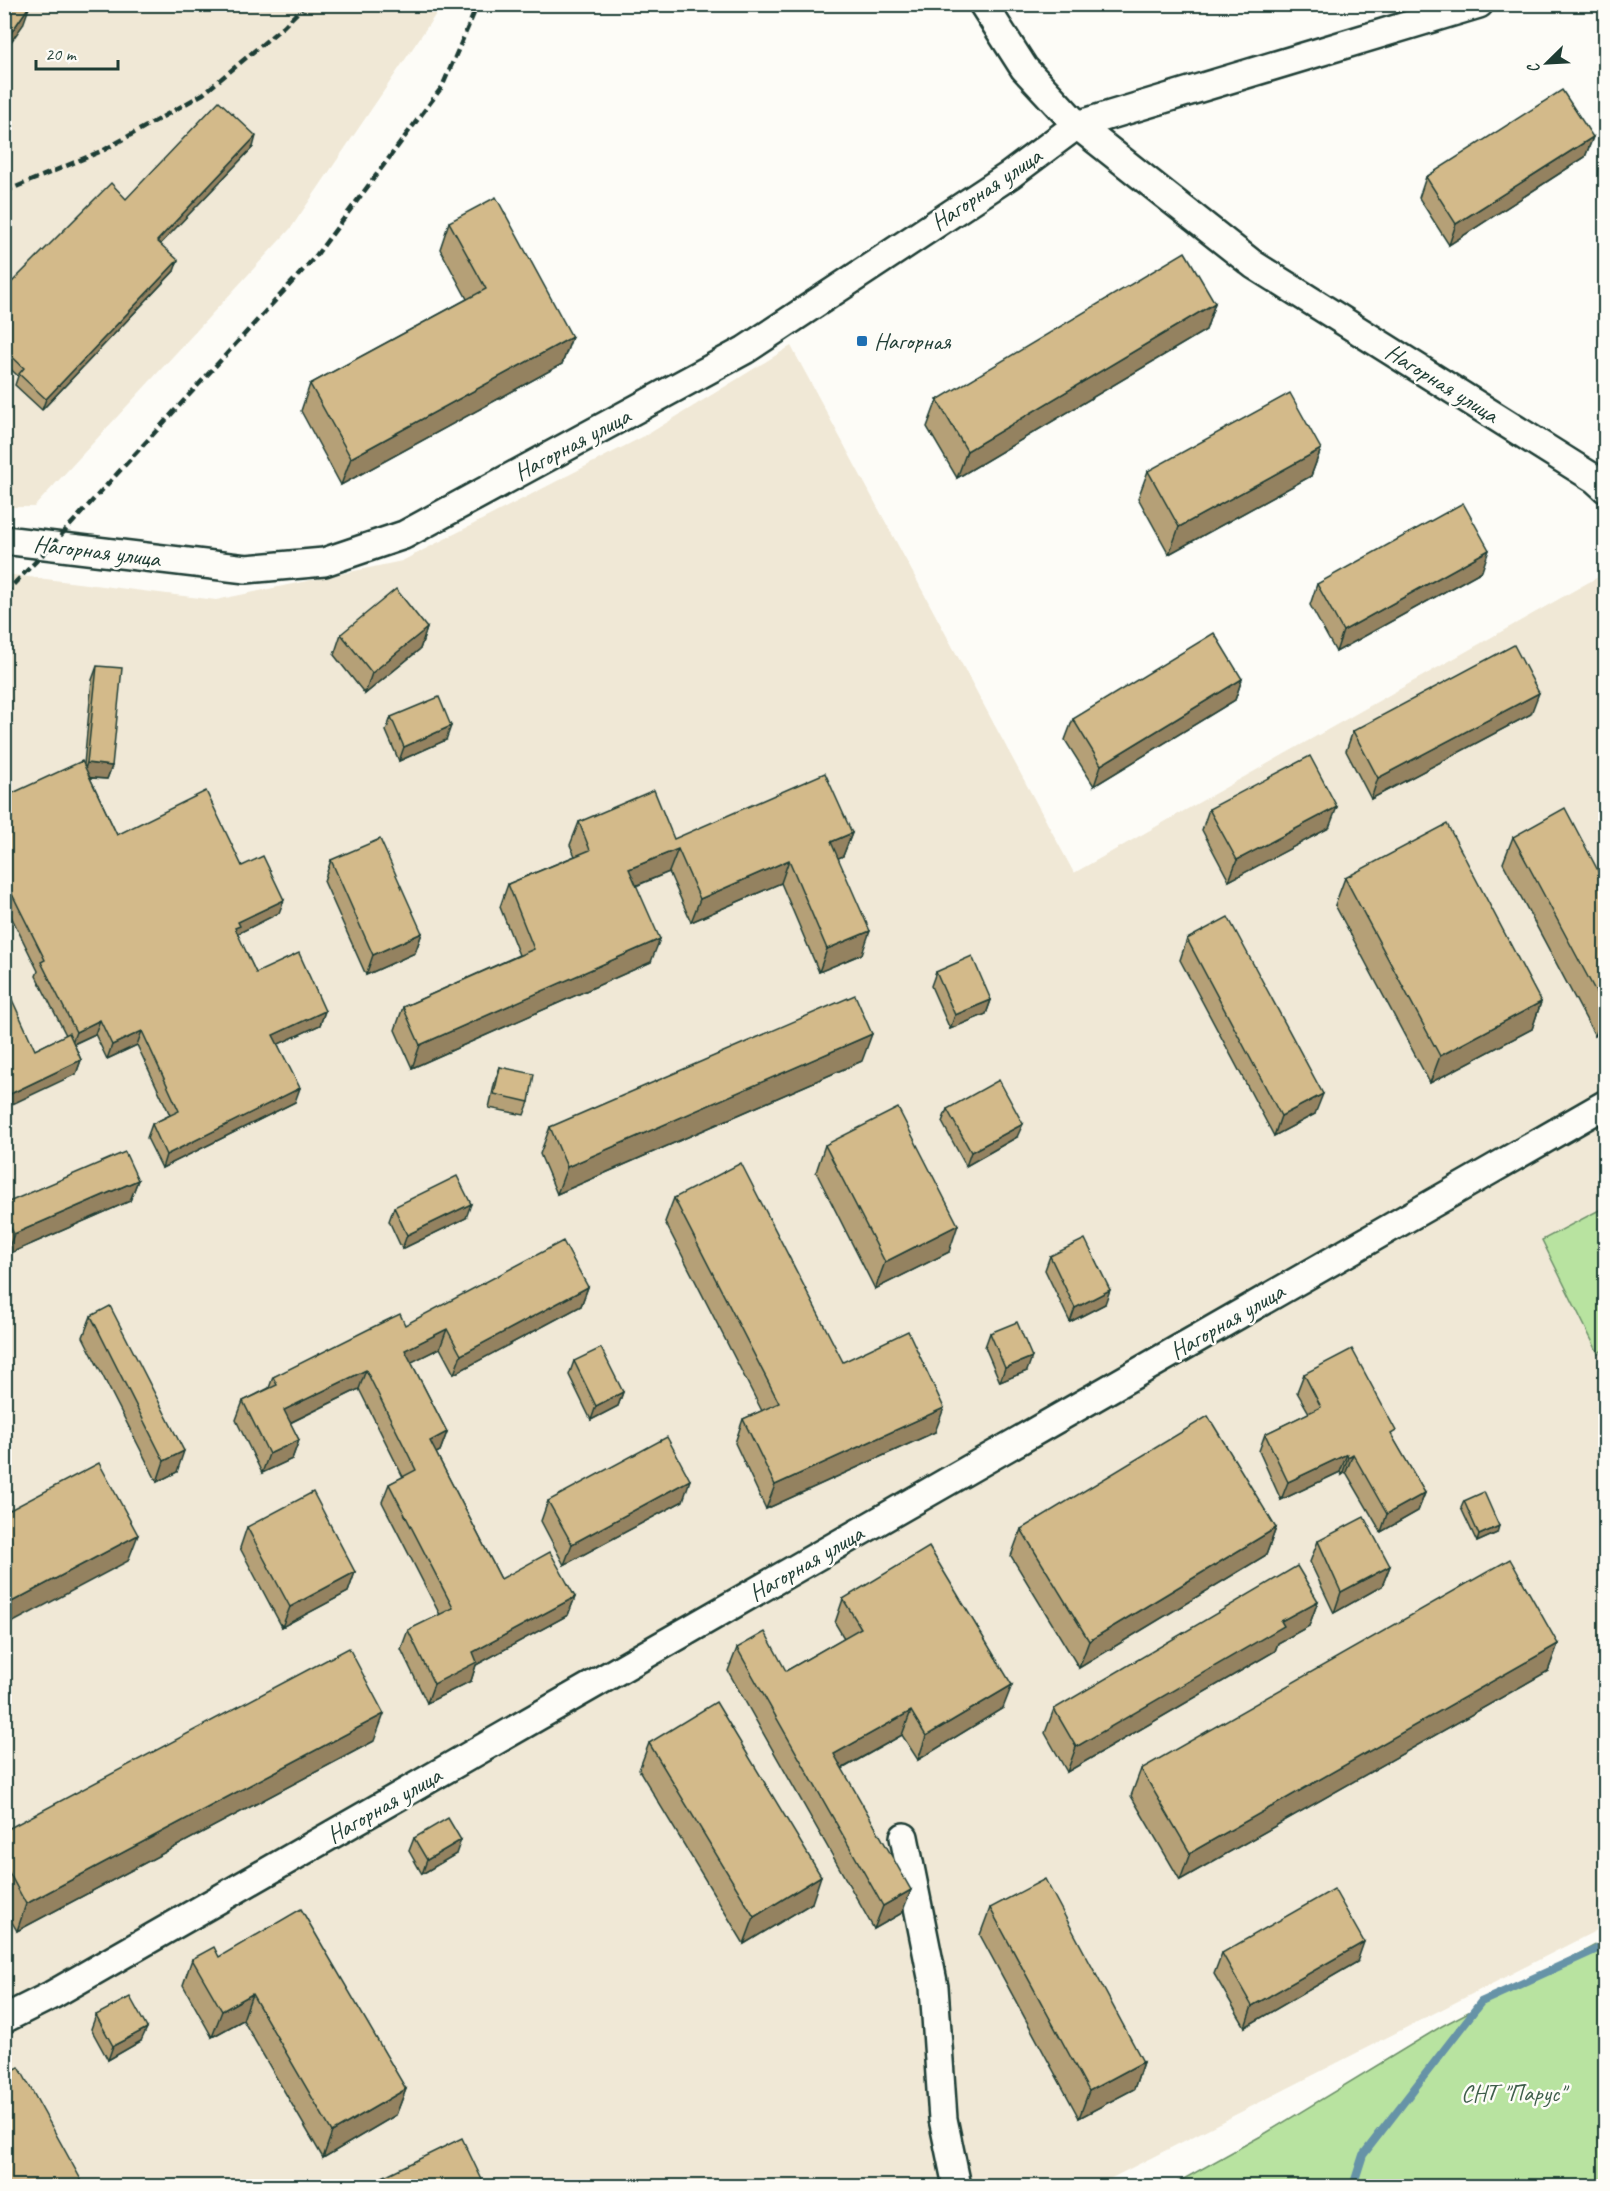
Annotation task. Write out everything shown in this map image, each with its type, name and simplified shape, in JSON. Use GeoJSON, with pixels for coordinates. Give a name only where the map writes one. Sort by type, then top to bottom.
{"type":"FeatureCollection","features":[{"type":"Feature","properties":{"kind":"street"},"geometry":{"type":"LineString","coordinates":[[983,4],[1024,68],[1077,125]]}},
{"type":"Feature","properties":{"kind":"street","name":"Нагорная улица"},"geometry":{"type":"LineString","coordinates":[[4,540],[246,569],[324,562],[404,535],[745,350],[1010,175],[1077,125],[1479,4]]}},
{"type":"Feature","properties":{"kind":"street","name":"Нагорная улица"},"geometry":{"type":"LineString","coordinates":[[1077,125],[1254,265],[1584,473],[1605,489]]}},
{"type":"Feature","properties":{"kind":"street","name":"Нагорная улица"},"geometry":{"type":"LineString","coordinates":[[4,2019],[52,1995],[1605,1104]]}},
{"type":"Feature","properties":{"kind":"street"},"geometry":{"type":"LineString","coordinates":[[904,1837],[934,1987],[943,2119],[957,2187]]}},
{"type":"Feature","properties":{"kind":"shaded area"},"geometry":{"type":"Polygon","coordinates":[[[4,5],[442,5],[291,228],[34,507],[5,507],[4,5]]]}},
{"type":"Feature","properties":{"kind":"shaded area"},"geometry":{"type":"Polygon","coordinates":[[[791,346],[1074,873],[1605,573],[1605,1926],[1096,2186],[5,2186],[5,574],[216,600],[402,561],[650,433],[791,346]]]}},
{"type":"Feature","properties":{"kind":"green space"},"geometry":{"type":"Polygon","coordinates":[[[1605,1207],[1605,1349],[1598,1353],[1542,1240],[1605,1207]]]}},
{"type":"Feature","properties":{"kind":"green space","name":"СНТ \"Парус\""},"geometry":{"type":"Polygon","coordinates":[[[1605,1940],[1605,2186],[1171,2186],[1261,2136],[1442,2026],[1605,1940]]]}},
{"type":"Feature","properties":{"kind":"building"},"geometry":{"type":"Polygon","coordinates":[[[4,4],[30,5],[4,43],[4,4]]]}},
{"type":"Feature","properties":{"kind":"building"},"geometry":{"type":"Polygon","coordinates":[[[1562,90],[1593,137],[1456,224],[1426,177],[1562,90]]]}},
{"type":"Feature","properties":{"kind":"building"},"geometry":{"type":"Polygon","coordinates":[[[219,101],[256,136],[157,241],[178,260],[46,399],[19,374],[24,368],[4,349],[4,290],[111,183],[126,199],[219,101]]]}},
{"type":"Feature","properties":{"kind":"building"},"geometry":{"type":"Polygon","coordinates":[[[496,197],[572,337],[351,458],[310,384],[486,289],[449,222],[496,197]]]}},
{"type":"Feature","properties":{"kind":"building"},"geometry":{"type":"Polygon","coordinates":[[[1185,252],[1215,303],[967,451],[937,400],[1185,252]]]}},
{"type":"Feature","properties":{"kind":"building"},"geometry":{"type":"Polygon","coordinates":[[[1290,393],[1321,449],[1179,527],[1148,471],[1290,393]]]}},
{"type":"Feature","properties":{"kind":"building"},"geometry":{"type":"Polygon","coordinates":[[[1463,503],[1489,550],[1343,631],[1317,584],[1463,503]]]}},
{"type":"Feature","properties":{"kind":"building"},"geometry":{"type":"Polygon","coordinates":[[[396,589],[427,628],[372,673],[341,634],[396,589]]]}},
{"type":"Feature","properties":{"kind":"building"},"geometry":{"type":"Polygon","coordinates":[[[1214,633],[1242,679],[1101,765],[1073,719],[1214,633]]]}},
{"type":"Feature","properties":{"kind":"building"},"geometry":{"type":"Polygon","coordinates":[[[1514,645],[1539,693],[1378,778],[1353,731],[1514,645]]]}},
{"type":"Feature","properties":{"kind":"building"},"geometry":{"type":"Polygon","coordinates":[[[97,666],[122,668],[112,766],[87,763],[97,666]]]}},
{"type":"Feature","properties":{"kind":"building"},"geometry":{"type":"Polygon","coordinates":[[[439,697],[451,726],[404,747],[391,717],[439,697]]]}},
{"type":"Feature","properties":{"kind":"building"},"geometry":{"type":"Polygon","coordinates":[[[1310,756],[1337,807],[1237,860],[1209,809],[1310,756]]]}},
{"type":"Feature","properties":{"kind":"building"},"geometry":{"type":"Polygon","coordinates":[[[82,761],[117,835],[206,791],[242,866],[263,856],[284,900],[238,922],[240,926],[235,928],[256,973],[299,953],[325,1011],[273,1035],[300,1088],[166,1155],[152,1124],[179,1111],[142,1031],[112,1045],[100,1020],[76,1032],[41,962],[45,960],[4,878],[4,797],[82,761]]]}},
{"type":"Feature","properties":{"kind":"building"},"geometry":{"type":"Polygon","coordinates":[[[825,773],[852,833],[831,842],[870,931],[827,949],[789,860],[700,899],[678,849],[629,869],[660,939],[420,1045],[403,1007],[534,949],[508,884],[590,850],[579,822],[654,790],[674,839],[825,773]]]}},
{"type":"Feature","properties":{"kind":"building"},"geometry":{"type":"Polygon","coordinates":[[[1565,808],[1605,884],[1605,1009],[1513,837],[1565,808]]]}},
{"type":"Feature","properties":{"kind":"building"},"geometry":{"type":"Polygon","coordinates":[[[1447,824],[1541,1002],[1440,1056],[1345,878],[1447,824]]]}},
{"type":"Feature","properties":{"kind":"building"},"geometry":{"type":"Polygon","coordinates":[[[380,839],[422,933],[373,955],[331,860],[380,839]]]}},
{"type":"Feature","properties":{"kind":"building"},"geometry":{"type":"Polygon","coordinates":[[[1228,917],[1323,1094],[1281,1116],[1187,939],[1228,917]]]}},
{"type":"Feature","properties":{"kind":"building"},"geometry":{"type":"Polygon","coordinates":[[[972,956],[991,1000],[955,1015],[936,972],[972,956]]]}},
{"type":"Feature","properties":{"kind":"building"},"geometry":{"type":"Polygon","coordinates":[[[4,982],[35,1050],[69,1033],[81,1060],[4,1097],[4,982]]]}},
{"type":"Feature","properties":{"kind":"building"},"geometry":{"type":"Polygon","coordinates":[[[855,995],[872,1034],[567,1167],[550,1127],[855,995]]]}},
{"type":"Feature","properties":{"kind":"building"},"geometry":{"type":"Polygon","coordinates":[[[500,1067],[534,1074],[529,1102],[494,1094],[500,1067]]]}},
{"type":"Feature","properties":{"kind":"building"},"geometry":{"type":"Polygon","coordinates":[[[999,1080],[1023,1124],[971,1152],[947,1109],[999,1080]]]}},
{"type":"Feature","properties":{"kind":"building"},"geometry":{"type":"Polygon","coordinates":[[[898,1108],[958,1225],[885,1262],[825,1145],[898,1108]]]}},
{"type":"Feature","properties":{"kind":"building"},"geometry":{"type":"Polygon","coordinates":[[[125,1152],[138,1180],[14,1234],[4,1213],[4,1204],[125,1152]]]}},
{"type":"Feature","properties":{"kind":"building"},"geometry":{"type":"Polygon","coordinates":[[[741,1163],[843,1362],[908,1331],[944,1408],[775,1485],[743,1419],[779,1403],[674,1198],[741,1163]]]}},
{"type":"Feature","properties":{"kind":"building"},"geometry":{"type":"Polygon","coordinates":[[[457,1176],[471,1204],[407,1235],[394,1207],[457,1176]]]}},
{"type":"Feature","properties":{"kind":"building"},"geometry":{"type":"Polygon","coordinates":[[[1085,1239],[1110,1290],[1075,1308],[1050,1256],[1085,1239]]]}},
{"type":"Feature","properties":{"kind":"building"},"geometry":{"type":"Polygon","coordinates":[[[563,1241],[588,1287],[461,1355],[447,1329],[405,1350],[447,1432],[430,1441],[501,1579],[550,1552],[575,1597],[473,1652],[477,1662],[434,1684],[408,1630],[453,1608],[389,1484],[416,1470],[366,1370],[284,1410],[299,1440],[269,1454],[243,1401],[277,1385],[273,1377],[373,1327],[400,1314],[405,1325],[563,1241]]]}},
{"type":"Feature","properties":{"kind":"building"},"geometry":{"type":"Polygon","coordinates":[[[110,1306],[184,1451],[164,1461],[91,1316],[110,1306]]]}},
{"type":"Feature","properties":{"kind":"building"},"geometry":{"type":"Polygon","coordinates":[[[1017,1322],[1032,1357],[1005,1368],[990,1333],[1017,1322]]]}},
{"type":"Feature","properties":{"kind":"building"},"geometry":{"type":"Polygon","coordinates":[[[601,1348],[623,1392],[596,1406],[574,1361],[601,1348]]]}},
{"type":"Feature","properties":{"kind":"building"},"geometry":{"type":"Polygon","coordinates":[[[1352,1349],[1396,1431],[1391,1434],[1425,1493],[1387,1514],[1353,1454],[1348,1457],[1347,1454],[1288,1482],[1265,1434],[1321,1407],[1304,1374],[1352,1349]]]}},
{"type":"Feature","properties":{"kind":"building"},"geometry":{"type":"Polygon","coordinates":[[[1208,1416],[1276,1528],[1089,1641],[1021,1529],[1208,1416]]]}},
{"type":"Feature","properties":{"kind":"building"},"geometry":{"type":"Polygon","coordinates":[[[667,1437],[690,1480],[572,1544],[548,1501],[667,1437]]]}},
{"type":"Feature","properties":{"kind":"building"},"geometry":{"type":"Polygon","coordinates":[[[99,1463],[138,1535],[4,1606],[4,1499],[10,1510],[99,1463]]]}},
{"type":"Feature","properties":{"kind":"building"},"geometry":{"type":"Polygon","coordinates":[[[313,1492],[355,1572],[290,1607],[247,1527],[313,1492]]]}},
{"type":"Feature","properties":{"kind":"building"},"geometry":{"type":"Polygon","coordinates":[[[1484,1492],[1499,1526],[1479,1535],[1464,1501],[1484,1492]]]}},
{"type":"Feature","properties":{"kind":"building"},"geometry":{"type":"Polygon","coordinates":[[[1364,1517],[1390,1566],[1341,1592],[1318,1541],[1364,1517]]]}},
{"type":"Feature","properties":{"kind":"building"},"geometry":{"type":"Polygon","coordinates":[[[929,1547],[1012,1685],[926,1736],[911,1711],[834,1754],[911,1890],[883,1906],[737,1648],[765,1632],[786,1671],[861,1628],[843,1599],[929,1547]]]}},
{"type":"Feature","properties":{"kind":"building"},"geometry":{"type":"Polygon","coordinates":[[[1510,1559],[1558,1644],[1190,1853],[1141,1769],[1510,1559]]]}},
{"type":"Feature","properties":{"kind":"building"},"geometry":{"type":"Polygon","coordinates":[[[1297,1566],[1318,1601],[1281,1621],[1284,1626],[1076,1747],[1054,1709],[1297,1566]]]}},
{"type":"Feature","properties":{"kind":"building"},"geometry":{"type":"Polygon","coordinates":[[[349,1648],[384,1714],[26,1904],[4,1863],[4,1831],[349,1648]]]}},
{"type":"Feature","properties":{"kind":"building"},"geometry":{"type":"Polygon","coordinates":[[[716,1702],[821,1876],[754,1917],[649,1743],[716,1702]]]}},
{"type":"Feature","properties":{"kind":"building"},"geometry":{"type":"Polygon","coordinates":[[[448,1818],[461,1840],[427,1860],[414,1838],[448,1818]]]}},
{"type":"Feature","properties":{"kind":"building"},"geometry":{"type":"Polygon","coordinates":[[[1045,1879],[1143,2062],[1089,2091],[990,1908],[1045,1879]]]}},
{"type":"Feature","properties":{"kind":"building"},"geometry":{"type":"Polygon","coordinates":[[[1334,1889],[1364,1942],[1252,2006],[1222,1953],[1334,1889]]]}},
{"type":"Feature","properties":{"kind":"building"},"geometry":{"type":"Polygon","coordinates":[[[301,1909],[406,2089],[332,2132],[252,1994],[222,2011],[192,1959],[214,1947],[219,1957],[301,1909]]]}},
{"type":"Feature","properties":{"kind":"building"},"geometry":{"type":"Polygon","coordinates":[[[130,1997],[147,2028],[113,2046],[96,2015],[130,1997]]]}},
{"type":"Feature","properties":{"kind":"building"},"geometry":{"type":"Polygon","coordinates":[[[19,2067],[85,2187],[4,2187],[4,2075],[19,2067]]]}},
{"type":"Feature","properties":{"kind":"building"},"geometry":{"type":"Polygon","coordinates":[[[462,2138],[484,2187],[362,2187],[462,2138]]]}},
{"type":"Feature","properties":{"kind":"waterway"},"geometry":{"type":"LineString","coordinates":[[1353,2186],[1363,2155],[1481,2002],[1606,1945]]}},
{"type":"Feature","properties":{"kind":"railway"},"geometry":{"type":"LineString","coordinates":[[4,192],[104,150],[203,94],[284,26],[306,4]]}},
{"type":"Feature","properties":{"kind":"railway"},"geometry":{"type":"LineString","coordinates":[[4,594],[52,545],[315,257],[442,87],[478,4]]}},
{"type":"Feature","properties":{"kind":"place","name":"Нагорная"},"geometry":{"type":"Point","coordinates":[862,341]}}]}
